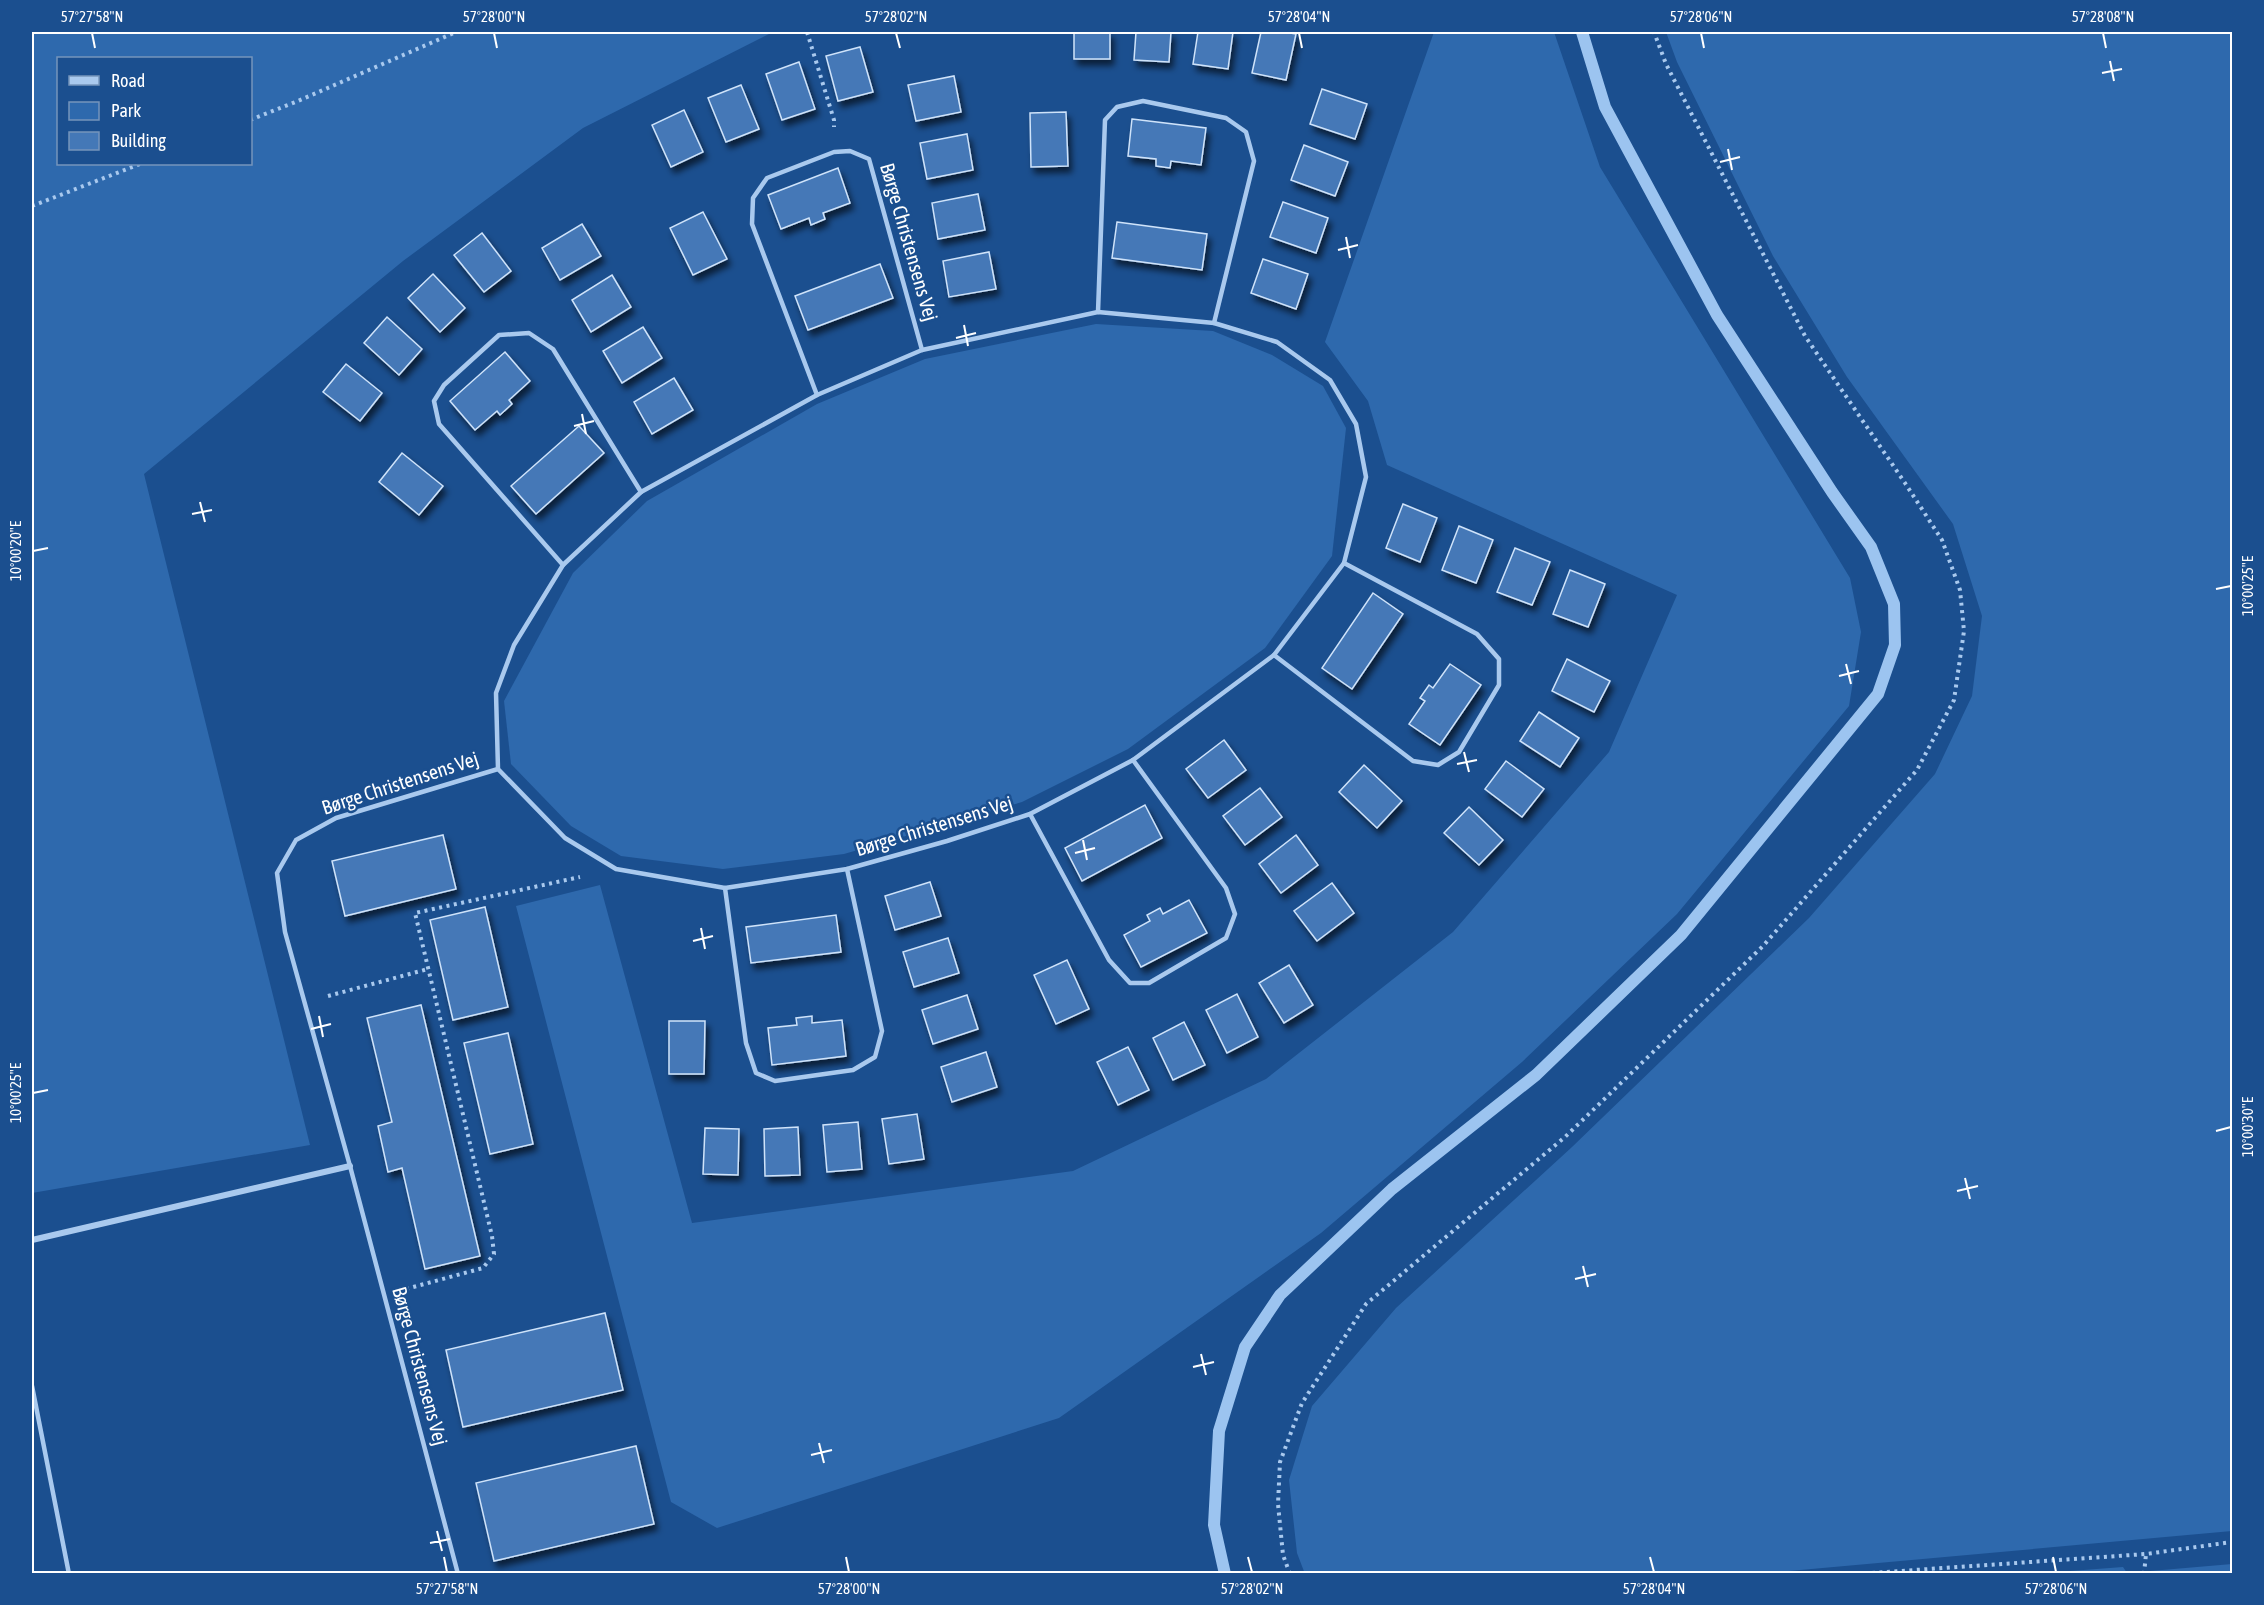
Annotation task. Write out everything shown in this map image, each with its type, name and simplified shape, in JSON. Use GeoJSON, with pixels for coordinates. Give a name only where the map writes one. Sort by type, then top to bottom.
{"type":"FeatureCollection","features":[{"type":"Feature","properties":{"kind":"street"},"geometry":{"type":"LineString","coordinates":[[32,1240],[350,1166]]}},
{"type":"Feature","properties":{"kind":"lane"},"geometry":{"type":"LineString","coordinates":[[1098,312],[1105,120],[1117,107],[1143,101],[1226,118],[1246,132],[1254,161],[1214,323]]}},
{"type":"Feature","properties":{"kind":"lane","name":"Børge Christensens Vej"},"geometry":{"type":"LineString","coordinates":[[834,152],[850,152],[869,159],[922,350]]}},
{"type":"Feature","properties":{"kind":"lane"},"geometry":{"type":"LineString","coordinates":[[817,395],[752,225],[753,198],[767,178],[834,152]]}},
{"type":"Feature","properties":{"kind":"lane","name":"Børge Christensens Vej"},"geometry":{"type":"LineString","coordinates":[[1098,312],[1214,323],[1277,342],[1330,380],[1356,424],[1366,477],[1344,563],[1274,655],[1133,760],[1030,814],[847,869],[726,888],[616,869],[565,838],[498,768],[496,693],[514,645],[563,565],[641,492],[817,395],[922,350],[1098,312]]}},
{"type":"Feature","properties":{"kind":"lane"},"geometry":{"type":"LineString","coordinates":[[563,565],[439,424],[434,401],[444,384],[499,335],[529,333],[553,349],[641,492]]}},
{"type":"Feature","properties":{"kind":"lane"},"geometry":{"type":"LineString","coordinates":[[1274,655],[1413,760],[1438,765],[1459,752],[1498,685],[1499,659],[1477,634],[1344,563]]}},
{"type":"Feature","properties":{"kind":"lane","name":"Børge Christensens Vej"},"geometry":{"type":"LineString","coordinates":[[1030,814],[1109,960],[1130,983],[1149,983],[1226,938],[1235,914],[1226,888],[1133,760]]}},
{"type":"Feature","properties":{"kind":"lane","name":"Børge Christensens Vej"},"geometry":{"type":"LineString","coordinates":[[458,1574],[350,1166],[285,932],[277,873],[296,840],[336,818],[498,768]]}},
{"type":"Feature","properties":{"kind":"lane","name":"Børge Christensens Vej"},"geometry":{"type":"LineString","coordinates":[[726,888],[746,1043],[756,1073],[775,1082],[853,1070],[875,1057],[882,1031],[847,869]]}},
{"type":"Feature","properties":{"kind":"lane"},"geometry":{"type":"LineString","coordinates":[[32,1386],[69,1574]]}},
{"type":"Feature","properties":{"kind":"path"},"geometry":{"type":"LineString","coordinates":[[252,119],[298,102],[456,32]]}},
{"type":"Feature","properties":{"kind":"path"},"geometry":{"type":"LineString","coordinates":[[807,32],[834,120],[834,152]]}},
{"type":"Feature","properties":{"kind":"path"},"geometry":{"type":"LineString","coordinates":[[1290,1574],[1283,1555],[1278,1504],[1280,1462],[1302,1403],[1366,1304],[1565,1137],[1763,946],[1917,770],[1954,700],[1964,631],[1960,590],[1941,540],[1805,336],[1666,64],[1654,32]]}},
{"type":"Feature","properties":{"kind":"path"},"geometry":{"type":"LineString","coordinates":[[32,206],[137,165]]}},
{"type":"Feature","properties":{"kind":"path"},"geometry":{"type":"LineString","coordinates":[[384,1295],[483,1268],[494,1254],[492,1236],[415,913],[616,869]]}},
{"type":"Feature","properties":{"kind":"path"},"geometry":{"type":"LineString","coordinates":[[305,1003],[429,969]]}},
{"type":"Feature","properties":{"kind":"path"},"geometry":{"type":"LineString","coordinates":[[1857,1574],[2146,1554],[2232,1542]]}},
{"type":"Feature","properties":{"kind":"path"},"geometry":{"type":"LineString","coordinates":[[2144,1574],[2146,1554]]}},
{"type":"Feature","properties":{"kind":"green space"},"geometry":{"type":"Polygon","coordinates":[[[32,32],[773,32],[583,128],[403,261],[144,474],[310,1145],[32,1193],[32,32]]]}},
{"type":"Feature","properties":{"kind":"green space"},"geometry":{"type":"Polygon","coordinates":[[[1434,32],[1554,32],[1600,167],[1850,578],[1861,632],[1849,706],[1677,914],[1522,1062],[1321,1233],[1059,1418],[717,1528],[671,1502],[516,906],[600,885],[692,1223],[1073,1171],[1266,1079],[1453,932],[1609,752],[1677,595],[1387,465],[1368,401],[1325,342],[1434,32]]]}},
{"type":"Feature","properties":{"kind":"green space"},"geometry":{"type":"Polygon","coordinates":[[[1666,32],[2232,32],[2232,1531],[1767,1573],[1305,1574],[1297,1553],[1289,1480],[1312,1406],[1396,1308],[1572,1147],[1809,918],[1935,774],[1972,696],[1982,616],[1953,524],[1847,377],[1773,256],[1677,62],[1666,32]]]}},
{"type":"Feature","properties":{"kind":"green space"},"geometry":{"type":"Polygon","coordinates":[[[1096,324],[1213,331],[1272,355],[1323,386],[1346,428],[1332,556],[1265,648],[1128,749],[1022,802],[844,854],[723,869],[621,856],[571,826],[511,764],[504,701],[573,573],[647,501],[817,404],[925,359],[1096,324]]]}},
{"type":"Feature","properties":{"kind":"green space"},"geometry":{"type":"Polygon","coordinates":[[[2232,1564],[2232,1573],[2127,1573],[2232,1564]]]}},
{"type":"Feature","properties":{"kind":"green space"},"geometry":{"type":"Polygon","coordinates":[[[2123,1567],[2127,1573],[2044,1573],[2123,1567]]]}},
{"type":"Feature","properties":{"kind":"building"},"geometry":{"type":"Polygon","coordinates":[[[1074,32],[1110,32],[1110,59],[1074,59],[1074,32]]]}},
{"type":"Feature","properties":{"kind":"building"},"geometry":{"type":"Polygon","coordinates":[[[1136,32],[1171,32],[1169,62],[1134,60],[1136,32]]]}},
{"type":"Feature","properties":{"kind":"building"},"geometry":{"type":"Polygon","coordinates":[[[1198,32],[1233,32],[1228,69],[1193,64],[1198,32]]]}},
{"type":"Feature","properties":{"kind":"building"},"geometry":{"type":"Polygon","coordinates":[[[1261,32],[1296,34],[1286,80],[1252,73],[1261,32]]]}},
{"type":"Feature","properties":{"kind":"building"},"geometry":{"type":"Polygon","coordinates":[[[860,47],[873,92],[838,101],[826,56],[860,47]]]}},
{"type":"Feature","properties":{"kind":"building"},"geometry":{"type":"Polygon","coordinates":[[[799,62],[815,109],[782,120],[766,74],[799,62]]]}},
{"type":"Feature","properties":{"kind":"building"},"geometry":{"type":"Polygon","coordinates":[[[954,76],[961,112],[916,121],[908,85],[954,76]]]}},
{"type":"Feature","properties":{"kind":"building"},"geometry":{"type":"Polygon","coordinates":[[[741,85],[759,129],[726,142],[708,98],[741,85]]]}},
{"type":"Feature","properties":{"kind":"building"},"geometry":{"type":"Polygon","coordinates":[[[1322,89],[1367,104],[1355,139],[1310,124],[1322,89]]]}},
{"type":"Feature","properties":{"kind":"building"},"geometry":{"type":"Polygon","coordinates":[[[684,110],[703,152],[671,167],[652,125],[684,110]]]}},
{"type":"Feature","properties":{"kind":"building"},"geometry":{"type":"Polygon","coordinates":[[[1066,112],[1068,166],[1031,167],[1030,113],[1066,112]]]}},
{"type":"Feature","properties":{"kind":"building"},"geometry":{"type":"Polygon","coordinates":[[[1132,119],[1206,128],[1201,165],[1171,161],[1170,168],[1156,166],[1156,159],[1128,156],[1132,119]]]}},
{"type":"Feature","properties":{"kind":"building"},"geometry":{"type":"Polygon","coordinates":[[[967,134],[973,170],[927,179],[920,143],[967,134]]]}},
{"type":"Feature","properties":{"kind":"building"},"geometry":{"type":"Polygon","coordinates":[[[1304,145],[1348,162],[1335,196],[1291,180],[1304,145]]]}},
{"type":"Feature","properties":{"kind":"building"},"geometry":{"type":"Polygon","coordinates":[[[838,168],[850,203],[823,213],[825,219],[811,225],[809,218],[781,229],[768,195],[838,168]]]}},
{"type":"Feature","properties":{"kind":"building"},"geometry":{"type":"Polygon","coordinates":[[[978,194],[985,230],[938,239],[932,203],[978,194]]]}},
{"type":"Feature","properties":{"kind":"building"},"geometry":{"type":"Polygon","coordinates":[[[1283,202],[1328,218],[1316,253],[1270,237],[1283,202]]]}},
{"type":"Feature","properties":{"kind":"building"},"geometry":{"type":"Polygon","coordinates":[[[703,212],[727,259],[693,275],[670,228],[703,212]]]}},
{"type":"Feature","properties":{"kind":"building"},"geometry":{"type":"Polygon","coordinates":[[[1117,222],[1207,234],[1202,270],[1112,258],[1117,222]]]}},
{"type":"Feature","properties":{"kind":"building"},"geometry":{"type":"Polygon","coordinates":[[[582,224],[601,256],[560,280],[542,248],[582,224]]]}},
{"type":"Feature","properties":{"kind":"building"},"geometry":{"type":"Polygon","coordinates":[[[482,233],[511,271],[484,292],[454,255],[482,233]]]}},
{"type":"Feature","properties":{"kind":"building"},"geometry":{"type":"Polygon","coordinates":[[[989,252],[996,289],[949,297],[943,261],[989,252]]]}},
{"type":"Feature","properties":{"kind":"building"},"geometry":{"type":"Polygon","coordinates":[[[1263,259],[1308,274],[1296,309],[1251,293],[1263,259]]]}},
{"type":"Feature","properties":{"kind":"building"},"geometry":{"type":"Polygon","coordinates":[[[880,264],[893,298],[808,330],[795,296],[880,264]]]}},
{"type":"Feature","properties":{"kind":"building"},"geometry":{"type":"Polygon","coordinates":[[[433,274],[465,308],[440,332],[408,298],[433,274]]]}},
{"type":"Feature","properties":{"kind":"building"},"geometry":{"type":"Polygon","coordinates":[[[612,275],[631,307],[591,332],[572,300],[612,275]]]}},
{"type":"Feature","properties":{"kind":"building"},"geometry":{"type":"Polygon","coordinates":[[[387,317],[422,349],[399,375],[364,343],[387,317]]]}},
{"type":"Feature","properties":{"kind":"building"},"geometry":{"type":"Polygon","coordinates":[[[643,327],[662,358],[622,383],[603,351],[643,327]]]}},
{"type":"Feature","properties":{"kind":"building"},"geometry":{"type":"Polygon","coordinates":[[[505,352],[530,381],[509,400],[512,404],[500,415],[497,411],[475,430],[450,401],[505,352]]]}},
{"type":"Feature","properties":{"kind":"building"},"geometry":{"type":"Polygon","coordinates":[[[346,364],[382,393],[360,421],[323,392],[346,364]]]}},
{"type":"Feature","properties":{"kind":"building"},"geometry":{"type":"Polygon","coordinates":[[[674,378],[693,410],[652,434],[634,402],[674,378]]]}},
{"type":"Feature","properties":{"kind":"building"},"geometry":{"type":"Polygon","coordinates":[[[579,426],[604,453],[536,514],[511,486],[579,426]]]}},
{"type":"Feature","properties":{"kind":"building"},"geometry":{"type":"Polygon","coordinates":[[[402,453],[443,486],[419,515],[379,482],[402,453]]]}},
{"type":"Feature","properties":{"kind":"building"},"geometry":{"type":"Polygon","coordinates":[[[1403,504],[1437,518],[1420,562],[1386,548],[1403,504]]]}},
{"type":"Feature","properties":{"kind":"building"},"geometry":{"type":"Polygon","coordinates":[[[1459,526],[1493,540],[1476,583],[1442,570],[1459,526]]]}},
{"type":"Feature","properties":{"kind":"building"},"geometry":{"type":"Polygon","coordinates":[[[1515,548],[1550,562],[1532,605],[1497,592],[1515,548]]]}},
{"type":"Feature","properties":{"kind":"building"},"geometry":{"type":"Polygon","coordinates":[[[1570,570],[1605,584],[1588,627],[1553,614],[1570,570]]]}},
{"type":"Feature","properties":{"kind":"building"},"geometry":{"type":"Polygon","coordinates":[[[1373,593],[1403,614],[1352,689],[1322,668],[1373,593]]]}},
{"type":"Feature","properties":{"kind":"building"},"geometry":{"type":"Polygon","coordinates":[[[1567,659],[1610,681],[1594,712],[1552,691],[1567,659]]]}},
{"type":"Feature","properties":{"kind":"building"},"geometry":{"type":"Polygon","coordinates":[[[1450,664],[1481,685],[1440,745],[1409,724],[1425,701],[1420,698],[1429,685],[1433,688],[1450,664]]]}},
{"type":"Feature","properties":{"kind":"building"},"geometry":{"type":"Polygon","coordinates":[[[1539,712],[1579,738],[1560,767],[1520,741],[1539,712]]]}},
{"type":"Feature","properties":{"kind":"building"},"geometry":{"type":"Polygon","coordinates":[[[1224,740],[1246,770],[1208,798],[1186,769],[1224,740]]]}},
{"type":"Feature","properties":{"kind":"building"},"geometry":{"type":"Polygon","coordinates":[[[1506,761],[1544,789],[1522,817],[1485,789],[1506,761]]]}},
{"type":"Feature","properties":{"kind":"building"},"geometry":{"type":"Polygon","coordinates":[[[1364,765],[1402,801],[1377,828],[1339,792],[1364,765]]]}},
{"type":"Feature","properties":{"kind":"building"},"geometry":{"type":"Polygon","coordinates":[[[1260,788],[1282,817],[1245,845],[1223,816],[1260,788]]]}},
{"type":"Feature","properties":{"kind":"building"},"geometry":{"type":"Polygon","coordinates":[[[1145,805],[1162,838],[1082,881],[1065,848],[1145,805]]]}},
{"type":"Feature","properties":{"kind":"building"},"geometry":{"type":"Polygon","coordinates":[[[1469,807],[1503,840],[1479,865],[1444,833],[1469,807]]]}},
{"type":"Feature","properties":{"kind":"building"},"geometry":{"type":"Polygon","coordinates":[[[443,835],[456,889],[345,916],[332,861],[443,835]]]}},
{"type":"Feature","properties":{"kind":"building"},"geometry":{"type":"Polygon","coordinates":[[[1296,835],[1318,865],[1281,893],[1259,864],[1296,835]]]}},
{"type":"Feature","properties":{"kind":"building"},"geometry":{"type":"Polygon","coordinates":[[[930,882],[941,916],[895,930],[885,896],[930,882]]]}},
{"type":"Feature","properties":{"kind":"building"},"geometry":{"type":"Polygon","coordinates":[[[1332,883],[1354,913],[1317,941],[1294,911],[1332,883]]]}},
{"type":"Feature","properties":{"kind":"building"},"geometry":{"type":"Polygon","coordinates":[[[1189,900],[1207,933],[1141,967],[1124,935],[1150,921],[1147,915],[1160,908],[1163,914],[1189,900]]]}},
{"type":"Feature","properties":{"kind":"building"},"geometry":{"type":"Polygon","coordinates":[[[485,907],[508,1007],[453,1020],[430,920],[485,907]]]}},
{"type":"Feature","properties":{"kind":"building"},"geometry":{"type":"Polygon","coordinates":[[[836,915],[841,952],[751,963],[746,927],[836,915]]]}},
{"type":"Feature","properties":{"kind":"building"},"geometry":{"type":"Polygon","coordinates":[[[948,938],[959,973],[914,987],[903,952],[948,938]]]}},
{"type":"Feature","properties":{"kind":"building"},"geometry":{"type":"Polygon","coordinates":[[[1067,960],[1089,1009],[1056,1024],[1034,975],[1067,960]]]}},
{"type":"Feature","properties":{"kind":"building"},"geometry":{"type":"Polygon","coordinates":[[[1289,965],[1313,1005],[1284,1023],[1259,983],[1289,965]]]}},
{"type":"Feature","properties":{"kind":"building"},"geometry":{"type":"Polygon","coordinates":[[[1237,994],[1258,1037],[1227,1053],[1206,1010],[1237,994]]]}},
{"type":"Feature","properties":{"kind":"building"},"geometry":{"type":"Polygon","coordinates":[[[967,995],[978,1029],[933,1044],[922,1010],[967,995]]]}},
{"type":"Feature","properties":{"kind":"building"},"geometry":{"type":"Polygon","coordinates":[[[421,1005],[480,1256],[425,1269],[402,1168],[388,1172],[378,1126],[392,1122],[367,1018],[421,1005]]]}},
{"type":"Feature","properties":{"kind":"building"},"geometry":{"type":"Polygon","coordinates":[[[812,1016],[812,1023],[842,1020],[846,1056],[772,1065],[768,1028],[797,1025],[796,1018],[812,1016]]]}},
{"type":"Feature","properties":{"kind":"building"},"geometry":{"type":"Polygon","coordinates":[[[669,1021],[705,1021],[704,1074],[669,1074],[669,1021]]]}},
{"type":"Feature","properties":{"kind":"building"},"geometry":{"type":"Polygon","coordinates":[[[1184,1022],[1205,1065],[1173,1080],[1153,1038],[1184,1022]]]}},
{"type":"Feature","properties":{"kind":"building"},"geometry":{"type":"Polygon","coordinates":[[[508,1033],[533,1144],[490,1154],[464,1043],[508,1033]]]}},
{"type":"Feature","properties":{"kind":"building"},"geometry":{"type":"Polygon","coordinates":[[[1128,1047],[1149,1090],[1118,1105],[1097,1062],[1128,1047]]]}},
{"type":"Feature","properties":{"kind":"building"},"geometry":{"type":"Polygon","coordinates":[[[986,1052],[997,1087],[952,1102],[941,1067],[986,1052]]]}},
{"type":"Feature","properties":{"kind":"building"},"geometry":{"type":"Polygon","coordinates":[[[917,1114],[924,1159],[889,1164],[882,1119],[917,1114]]]}},
{"type":"Feature","properties":{"kind":"building"},"geometry":{"type":"Polygon","coordinates":[[[858,1122],[862,1169],[827,1172],[823,1125],[858,1122]]]}},
{"type":"Feature","properties":{"kind":"building"},"geometry":{"type":"Polygon","coordinates":[[[798,1127],[800,1175],[765,1176],[764,1129],[798,1127]]]}},
{"type":"Feature","properties":{"kind":"building"},"geometry":{"type":"Polygon","coordinates":[[[705,1128],[739,1129],[738,1175],[703,1174],[705,1128]]]}},
{"type":"Feature","properties":{"kind":"building"},"geometry":{"type":"Polygon","coordinates":[[[605,1313],[623,1390],[463,1427],[446,1350],[605,1313]]]}},
{"type":"Feature","properties":{"kind":"building"},"geometry":{"type":"Polygon","coordinates":[[[636,1446],[654,1524],[494,1561],[476,1483],[636,1446]]]}},
{"type":"Feature","properties":{"kind":"waterway"},"geometry":{"type":"LineString","coordinates":[[1225,1574],[1214,1525],[1219,1431],[1245,1347],[1280,1295],[1392,1189],[1536,1075],[1681,935],[1878,694],[1895,645],[1894,604],[1871,547],[1832,492],[1717,315],[1605,107],[1582,32]]}}]}
